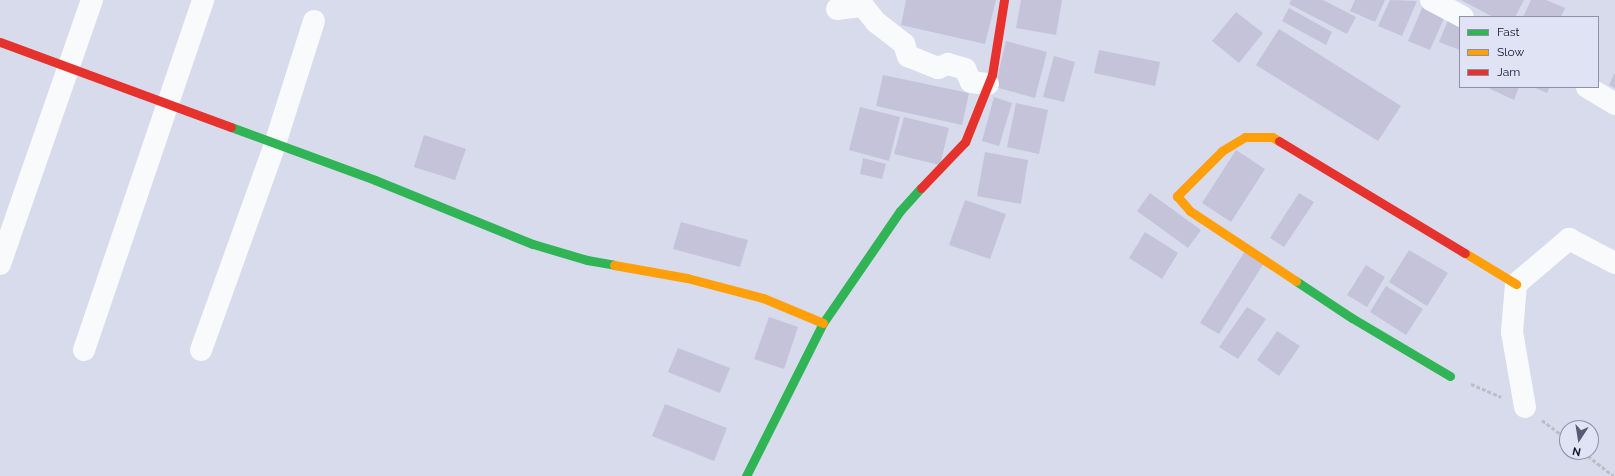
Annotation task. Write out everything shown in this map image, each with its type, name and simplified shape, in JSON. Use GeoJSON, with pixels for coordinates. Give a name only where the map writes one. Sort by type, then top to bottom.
{"type":"FeatureCollection","features":[{"type":"Feature","properties":{"kind":"street"},"geometry":{"type":"LineString","coordinates":[[0,264],[92,0]]}},
{"type":"Feature","properties":{"kind":"street"},"geometry":{"type":"LineString","coordinates":[[84,350],[203,0]]}},
{"type":"Feature","properties":{"kind":"street"},"geometry":{"type":"LineString","coordinates":[[746,476],[823,323],[900,211],[965,142],[988,84],[1004,0]]}},
{"type":"Feature","properties":{"kind":"street"},"geometry":{"type":"LineString","coordinates":[[1431,0],[1461,16]]}},
{"type":"Feature","properties":{"kind":"street"},"geometry":{"type":"LineString","coordinates":[[837,9],[862,6],[876,22],[904,44],[908,56],[938,68],[948,64],[965,69],[971,82],[988,84]]}},
{"type":"Feature","properties":{"kind":"street"},"geometry":{"type":"LineString","coordinates":[[201,350],[275,144],[314,21]]}},
{"type":"Feature","properties":{"kind":"street"},"geometry":{"type":"LineString","coordinates":[[0,42],[374,180],[533,244],[587,260],[687,278],[764,298],[823,323]]}},
{"type":"Feature","properties":{"kind":"street"},"geometry":{"type":"LineString","coordinates":[[1589,88],[1615,104]]}},
{"type":"Feature","properties":{"kind":"street"},"geometry":{"type":"LineString","coordinates":[[1450,376],[1352,318],[1190,211],[1177,196],[1222,151],[1245,137],[1272,137],[1516,284]]}},
{"type":"Feature","properties":{"kind":"street"},"geometry":{"type":"LineString","coordinates":[[1525,407],[1512,332],[1516,284],[1569,239],[1615,263]]}},
{"type":"Feature","properties":{"kind":"path"},"geometry":{"type":"LineString","coordinates":[[1593,460],[1614,476]]}},
{"type":"Feature","properties":{"kind":"building"},"geometry":{"type":"Polygon","coordinates":[[[906,0],[996,0],[985,44],[901,25],[906,0]]]}},
{"type":"Feature","properties":{"kind":"building"},"geometry":{"type":"Polygon","coordinates":[[[1021,0],[1062,0],[1056,35],[1016,28],[1021,0]]]}},
{"type":"Feature","properties":{"kind":"building"},"geometry":{"type":"Polygon","coordinates":[[[1291,0],[1323,0],[1356,17],[1347,34],[1289,4],[1291,0]]]}},
{"type":"Feature","properties":{"kind":"building"},"geometry":{"type":"Polygon","coordinates":[[[1355,0],[1385,0],[1375,22],[1350,11],[1355,0]]]}},
{"type":"Feature","properties":{"kind":"building"},"geometry":{"type":"Polygon","coordinates":[[[1390,0],[1417,1],[1402,36],[1378,26],[1390,0]]]}},
{"type":"Feature","properties":{"kind":"building"},"geometry":{"type":"Polygon","coordinates":[[[1461,0],[1524,0],[1516,16],[1491,16],[1461,0]]]}},
{"type":"Feature","properties":{"kind":"building"},"geometry":{"type":"Polygon","coordinates":[[[1531,0],[1546,0],[1565,8],[1561,16],[1523,16],[1531,0]]]}},
{"type":"Feature","properties":{"kind":"building"},"geometry":{"type":"Polygon","coordinates":[[[1423,6],[1445,16],[1430,50],[1408,41],[1423,6]]]}},
{"type":"Feature","properties":{"kind":"building"},"geometry":{"type":"Polygon","coordinates":[[[1289,8],[1332,32],[1326,45],[1282,21],[1289,8]]]}},
{"type":"Feature","properties":{"kind":"building"},"geometry":{"type":"Polygon","coordinates":[[[1236,12],[1263,33],[1239,63],[1212,41],[1236,12]]]}},
{"type":"Feature","properties":{"kind":"building"},"geometry":{"type":"Polygon","coordinates":[[[1448,20],[1459,24],[1459,50],[1439,42],[1448,20]]]}},
{"type":"Feature","properties":{"kind":"building"},"geometry":{"type":"Polygon","coordinates":[[[1279,29],[1401,106],[1378,141],[1256,65],[1279,29]]]}},
{"type":"Feature","properties":{"kind":"building"},"geometry":{"type":"Polygon","coordinates":[[[1006,41],[1047,52],[1035,98],[995,87],[1006,41]]]}},
{"type":"Feature","properties":{"kind":"building"},"geometry":{"type":"Polygon","coordinates":[[[1099,50],[1160,62],[1155,86],[1094,73],[1099,50]]]}},
{"type":"Feature","properties":{"kind":"building"},"geometry":{"type":"Polygon","coordinates":[[[1054,56],[1075,62],[1064,102],[1043,97],[1054,56]]]}},
{"type":"Feature","properties":{"kind":"building"},"geometry":{"type":"Polygon","coordinates":[[[1615,72],[1615,88],[1609,85],[1615,72]]]}},
{"type":"Feature","properties":{"kind":"building"},"geometry":{"type":"Polygon","coordinates":[[[883,75],[969,93],[962,125],[876,106],[883,75]]]}},
{"type":"Feature","properties":{"kind":"building"},"geometry":{"type":"Polygon","coordinates":[[[1488,88],[1519,88],[1514,100],[1488,88]]]}},
{"type":"Feature","properties":{"kind":"building"},"geometry":{"type":"Polygon","coordinates":[[[1535,88],[1550,88],[1547,93],[1535,88]]]}},
{"type":"Feature","properties":{"kind":"building"},"geometry":{"type":"Polygon","coordinates":[[[994,97],[1012,103],[999,146],[982,141],[994,97]]]}},
{"type":"Feature","properties":{"kind":"building"},"geometry":{"type":"Polygon","coordinates":[[[1016,103],[1048,110],[1039,154],[1007,147],[1016,103]]]}},
{"type":"Feature","properties":{"kind":"building"},"geometry":{"type":"Polygon","coordinates":[[[860,107],[900,117],[889,161],[849,150],[860,107]]]}},
{"type":"Feature","properties":{"kind":"building"},"geometry":{"type":"Polygon","coordinates":[[[904,117],[949,128],[940,165],[894,154],[904,117]]]}},
{"type":"Feature","properties":{"kind":"building"},"geometry":{"type":"Polygon","coordinates":[[[424,135],[466,149],[455,180],[414,167],[424,135]]]}},
{"type":"Feature","properties":{"kind":"building"},"geometry":{"type":"Polygon","coordinates":[[[1236,150],[1265,169],[1231,222],[1202,203],[1236,150]]]}},
{"type":"Feature","properties":{"kind":"building"},"geometry":{"type":"Polygon","coordinates":[[[985,152],[1028,160],[1021,204],[977,196],[985,152]]]}},
{"type":"Feature","properties":{"kind":"building"},"geometry":{"type":"Polygon","coordinates":[[[863,158],[886,164],[882,179],[860,174],[863,158]]]}},
{"type":"Feature","properties":{"kind":"building"},"geometry":{"type":"Polygon","coordinates":[[[1150,193],[1201,230],[1188,248],[1137,211],[1150,193]]]}},
{"type":"Feature","properties":{"kind":"building"},"geometry":{"type":"Polygon","coordinates":[[[1299,193],[1314,202],[1284,247],[1270,238],[1299,193]]]}},
{"type":"Feature","properties":{"kind":"building"},"geometry":{"type":"Polygon","coordinates":[[[965,200],[1006,214],[990,259],[949,245],[965,200]]]}},
{"type":"Feature","properties":{"kind":"building"},"geometry":{"type":"Polygon","coordinates":[[[681,222],[748,240],[740,267],[673,249],[681,222]]]}},
{"type":"Feature","properties":{"kind":"building"},"geometry":{"type":"Polygon","coordinates":[[[1145,232],[1178,253],[1162,279],[1129,258],[1145,232]]]}},
{"type":"Feature","properties":{"kind":"building"},"geometry":{"type":"Polygon","coordinates":[[[1409,250],[1448,273],[1427,306],[1389,282],[1409,250]]]}},
{"type":"Feature","properties":{"kind":"building"},"geometry":{"type":"Polygon","coordinates":[[[1245,251],[1264,263],[1219,334],[1200,323],[1245,251]]]}},
{"type":"Feature","properties":{"kind":"building"},"geometry":{"type":"Polygon","coordinates":[[[1366,265],[1385,277],[1367,307],[1347,295],[1366,265]]]}},
{"type":"Feature","properties":{"kind":"building"},"geometry":{"type":"Polygon","coordinates":[[[1386,286],[1423,309],[1406,335],[1370,312],[1386,286]]]}},
{"type":"Feature","properties":{"kind":"building"},"geometry":{"type":"Polygon","coordinates":[[[1247,307],[1266,319],[1238,359],[1219,347],[1247,307]]]}},
{"type":"Feature","properties":{"kind":"building"},"geometry":{"type":"Polygon","coordinates":[[[769,317],[798,327],[784,369],[754,359],[769,317]]]}},
{"type":"Feature","properties":{"kind":"building"},"geometry":{"type":"Polygon","coordinates":[[[1277,331],[1300,346],[1279,376],[1257,360],[1277,331]]]}},
{"type":"Feature","properties":{"kind":"building"},"geometry":{"type":"Polygon","coordinates":[[[678,348],[730,368],[720,393],[668,372],[678,348]]]}},
{"type":"Feature","properties":{"kind":"building"},"geometry":{"type":"Polygon","coordinates":[[[665,404],[727,428],[714,461],[652,436],[665,404]]]}},
{"type":"Feature","properties":{"kind":"traffic: fast"},"geometry":{"type":"LineString","coordinates":[[231,127],[375,180],[533,244],[587,260],[614,265]]}},
{"type":"Feature","properties":{"kind":"traffic: fast"},"geometry":{"type":"LineString","coordinates":[[746,476],[823,323],[900,211],[921,188]]}},
{"type":"Feature","properties":{"kind":"traffic: fast"},"geometry":{"type":"LineString","coordinates":[[1296,281],[1352,318],[1450,376]]}},
{"type":"Feature","properties":{"kind":"traffic: slow"},"geometry":{"type":"LineString","coordinates":[[1279,141],[1272,137],[1245,137],[1222,151],[1177,196],[1190,211],[1296,281]]}},
{"type":"Feature","properties":{"kind":"traffic: slow"},"geometry":{"type":"LineString","coordinates":[[1465,253],[1516,284]]}},
{"type":"Feature","properties":{"kind":"traffic: slow"},"geometry":{"type":"LineString","coordinates":[[614,265],[687,278],[763,298],[823,323]]}},
{"type":"Feature","properties":{"kind":"traffic: jam"},"geometry":{"type":"LineString","coordinates":[[921,188],[965,142],[992,75],[1004,0]]}},
{"type":"Feature","properties":{"kind":"traffic: jam"},"geometry":{"type":"LineString","coordinates":[[0,42],[231,127]]}},
{"type":"Feature","properties":{"kind":"traffic: jam"},"geometry":{"type":"LineString","coordinates":[[1279,141],[1465,253]]}}]}
